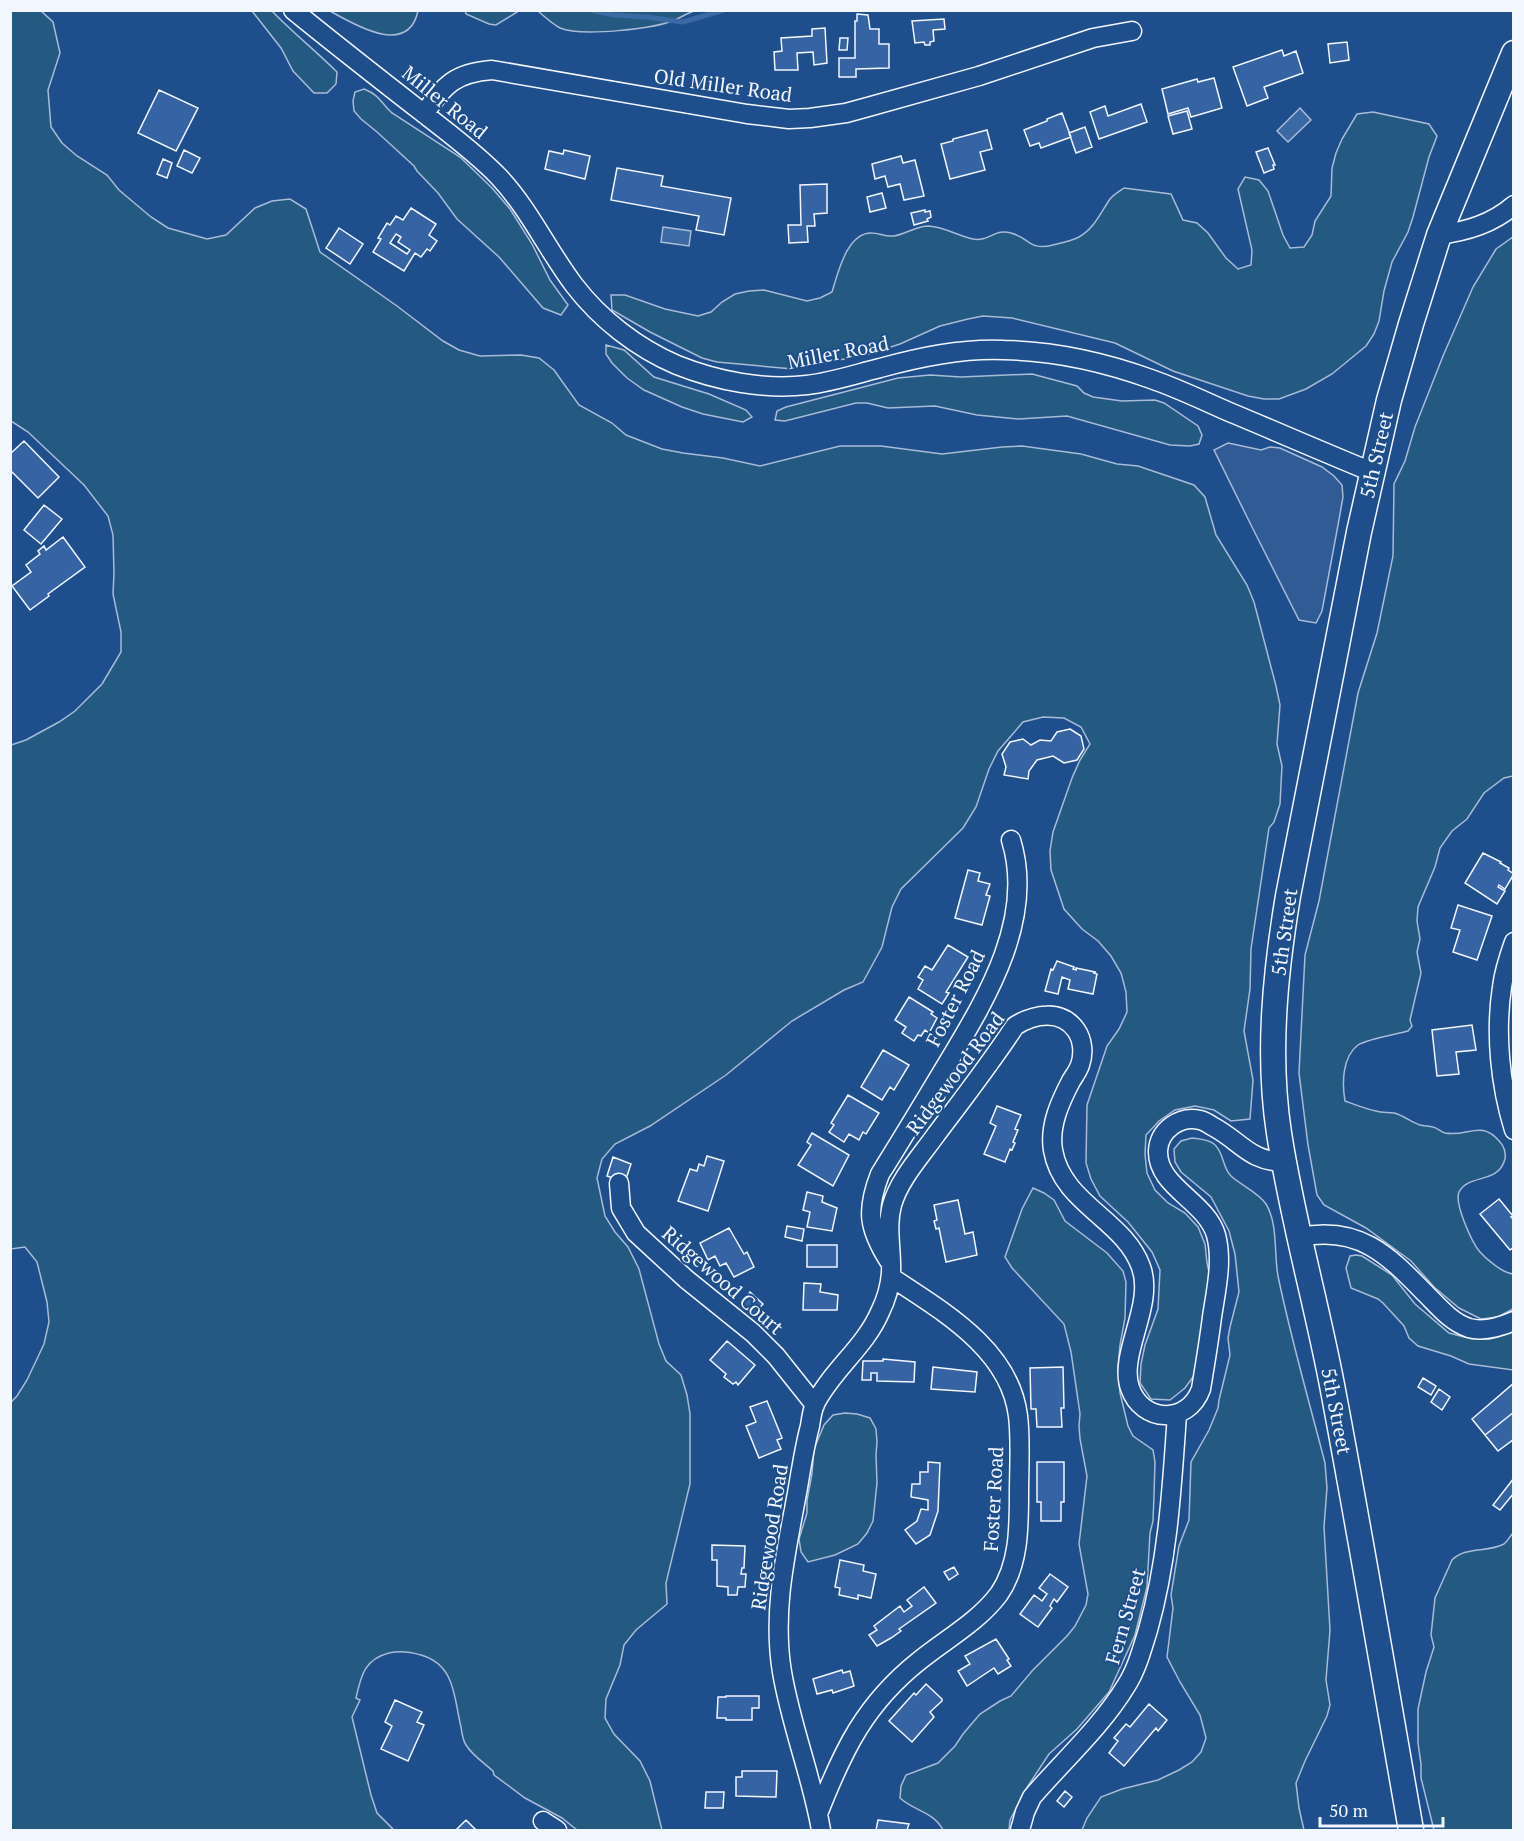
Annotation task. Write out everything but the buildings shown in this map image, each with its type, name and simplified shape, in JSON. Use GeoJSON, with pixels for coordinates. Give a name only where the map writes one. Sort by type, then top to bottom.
{"type":"FeatureCollection","features":[{"type":"Feature","properties":{"kind":"main road","name":"5th Street"},"geometry":{"type":"LineString","coordinates":[[1411,1830],[1342,1434],[1278,1132],[1274,1074],[1274,1019],[1280,954],[1298,844],[1372,472],[1405,345],[1439,235],[1514,53]]}},
{"type":"Feature","properties":{"kind":"main road"},"geometry":{"type":"LineString","coordinates":[[1486,120],[1514,86]]}},
{"type":"Feature","properties":{"kind":"street","name":"Miller Road"},"geometry":{"type":"LineString","coordinates":[[293,10],[466,147],[499,177],[521,204],[573,284],[601,315],[638,343],[676,364],[719,378],[785,386],[827,382],[892,365],[973,350],[1045,353],[1101,364],[1153,380],[1372,472]]}},
{"type":"Feature","properties":{"kind":"street","name":"Old Miller Road"},"geometry":{"type":"LineString","coordinates":[[424,114],[444,87],[458,77],[492,70],[770,118],[827,116],[979,76],[1093,38],[1132,31]]}},
{"type":"Feature","properties":{"kind":"street"},"geometry":{"type":"LineString","coordinates":[[1439,235],[1460,232],[1482,225],[1497,218],[1514,205]]}},
{"type":"Feature","properties":{"kind":"street","name":"Foster Road"},"geometry":{"type":"LineString","coordinates":[[820,1822],[836,1768],[856,1730],[873,1705],[918,1661],[982,1613],[999,1593],[1010,1574],[1017,1548],[1018,1416],[1012,1390],[1004,1372],[973,1337],[890,1270],[871,1222],[870,1204],[880,1174],[970,1026],[993,981],[1012,925],[1018,889],[1018,872],[1011,840]]}},
{"type":"Feature","properties":{"kind":"street"},"geometry":{"type":"LineString","coordinates":[[1514,942],[1502,986],[1506,1030],[1503,1077],[1514,1130]]}},
{"type":"Feature","properties":{"kind":"street","name":"Ridgewood Road"},"geometry":{"type":"LineString","coordinates":[[820,1822],[782,1672],[778,1630],[778,1602],[783,1566],[815,1405],[841,1366],[872,1328],[887,1295],[892,1205],[900,1187],[919,1157],[1015,1026],[1026,1019],[1039,1015],[1064,1020],[1075,1029],[1081,1040],[1080,1066],[1054,1121],[1053,1149],[1057,1165],[1064,1181],[1077,1196],[1117,1230],[1142,1269],[1143,1301],[1128,1373],[1131,1390],[1137,1400],[1152,1412],[1170,1416],[1178,1414]]}},
{"type":"Feature","properties":{"kind":"street"},"geometry":{"type":"LineString","coordinates":[[1178,1414],[1192,1406],[1201,1389],[1219,1263],[1215,1234],[1209,1220],[1164,1174],[1159,1162],[1160,1138],[1176,1123],[1200,1120],[1218,1129],[1256,1157],[1272,1162],[1284,1162]]}},
{"type":"Feature","properties":{"kind":"street","name":"Ridgewood Court"},"geometry":{"type":"LineString","coordinates":[[619,1183],[621,1208],[636,1233],[686,1279],[753,1333],[776,1356],[815,1405]]}},
{"type":"Feature","properties":{"kind":"street"},"geometry":{"type":"LineString","coordinates":[[1300,1237],[1336,1236],[1376,1248],[1405,1273],[1439,1309],[1468,1328],[1492,1328],[1514,1321]]}},
{"type":"Feature","properties":{"kind":"street","name":"Fern Street"},"geometry":{"type":"LineString","coordinates":[[1020,1830],[1032,1797],[1101,1719],[1126,1686],[1136,1668],[1162,1573],[1178,1414]]}},
{"type":"Feature","properties":{"kind":"shaded area"},"geometry":{"type":"Polygon","coordinates":[[[465,10],[519,11],[496,25],[466,14],[465,10]]]}},
{"type":"Feature","properties":{"kind":"shaded area"},"geometry":{"type":"Polygon","coordinates":[[[11,11],[41,11],[53,22],[60,53],[48,90],[51,127],[62,143],[77,156],[107,175],[119,190],[168,228],[207,239],[226,235],[255,208],[272,201],[290,199],[306,209],[320,252],[443,341],[459,350],[480,356],[521,355],[539,358],[554,370],[579,405],[612,423],[626,435],[662,449],[760,466],[840,446],[881,446],[942,454],[1022,446],[1081,454],[1117,464],[1138,466],[1194,485],[1205,497],[1216,535],[1247,585],[1254,602],[1280,705],[1277,744],[1282,766],[1280,804],[1274,822],[1269,828],[1251,949],[1250,989],[1244,1031],[1253,1080],[1250,1119],[1231,1121],[1214,1110],[1195,1106],[1175,1110],[1159,1121],[1146,1135],[1147,1173],[1155,1190],[1168,1203],[1185,1213],[1198,1227],[1205,1244],[1211,1281],[1196,1373],[1185,1388],[1170,1400],[1151,1399],[1140,1383],[1145,1345],[1158,1309],[1160,1270],[1152,1252],[1128,1222],[1100,1196],[1086,1163],[1087,1105],[1107,1046],[1127,1012],[1126,992],[1121,973],[1111,956],[1098,941],[1082,929],[1064,909],[1051,870],[1050,851],[1053,832],[1072,778],[1090,744],[1081,727],[1064,718],[1043,717],[1023,722],[998,751],[976,807],[963,828],[901,889],[892,907],[882,947],[863,982],[844,990],[792,1021],[726,1075],[650,1126],[615,1144],[602,1159],[597,1178],[605,1216],[628,1247],[639,1269],[659,1344],[666,1361],[681,1375],[690,1414],[690,1484],[666,1583],[667,1604],[636,1630],[624,1645],[620,1665],[606,1699],[605,1718],[614,1734],[640,1761],[650,1781],[662,1830],[577,1830],[562,1818],[525,1798],[494,1775],[493,1771],[466,1745],[451,1684],[441,1667],[421,1655],[410,1652],[393,1652],[374,1659],[365,1669],[356,1698],[360,1700],[352,1717],[377,1813],[394,1830],[11,1830],[10,1403],[27,1380],[44,1344],[49,1322],[47,1302],[37,1262],[25,1247],[11,1249],[11,745],[26,740],[59,722],[75,711],[102,684],[121,652],[121,632],[113,594],[113,535],[108,516],[84,485],[28,432],[11,421],[11,11]]]}},
{"type":"Feature","properties":{"kind":"shaded area"},"geometry":{"type":"Polygon","coordinates":[[[252,11],[272,11],[337,72],[336,84],[327,93],[314,93],[293,71],[281,48],[252,11]]]}},
{"type":"Feature","properties":{"kind":"shaded area"},"geometry":{"type":"Polygon","coordinates":[[[330,11],[418,11],[412,25],[404,32],[392,35],[366,29],[330,11]]]}},
{"type":"Feature","properties":{"kind":"shaded area"},"geometry":{"type":"Polygon","coordinates":[[[538,11],[694,11],[667,23],[653,26],[618,31],[584,32],[560,28],[538,11]]]}},
{"type":"Feature","properties":{"kind":"shaded area"},"geometry":{"type":"Polygon","coordinates":[[[364,89],[377,97],[392,113],[460,157],[492,188],[510,209],[532,244],[550,280],[568,305],[561,315],[543,308],[499,257],[457,219],[414,166],[354,111],[355,92],[364,89]]]}},
{"type":"Feature","properties":{"kind":"shaded area"},"geometry":{"type":"Polygon","coordinates":[[[1300,108],[1311,120],[1288,142],[1277,131],[1300,108]]]}},
{"type":"Feature","properties":{"kind":"shaded area"},"geometry":{"type":"Polygon","coordinates":[[[1373,112],[1429,124],[1437,136],[1408,232],[1392,262],[1379,321],[1366,346],[1332,374],[1306,389],[1279,399],[1248,396],[1173,371],[1115,343],[1012,318],[983,316],[968,319],[940,326],[900,344],[870,354],[793,369],[717,362],[702,358],[612,310],[611,295],[625,295],[665,309],[698,316],[711,312],[735,294],[749,291],[764,290],[807,301],[820,298],[832,292],[845,255],[856,239],[863,234],[894,236],[929,226],[973,239],[983,239],[1005,232],[1017,235],[1034,245],[1053,245],[1073,240],[1084,234],[1093,225],[1110,199],[1124,188],[1171,194],[1183,220],[1197,223],[1238,269],[1251,265],[1252,250],[1238,189],[1245,177],[1259,180],[1268,191],[1283,235],[1290,248],[1304,247],[1312,235],[1315,221],[1331,196],[1332,168],[1342,139],[1357,114],[1373,112]]]}},
{"type":"Feature","properties":{"kind":"shaded area"},"geometry":{"type":"Polygon","coordinates":[[[663,227],[691,231],[689,246],[661,242],[663,227]]]}},
{"type":"Feature","properties":{"kind":"shaded area"},"geometry":{"type":"Polygon","coordinates":[[[1513,237],[1513,776],[1504,778],[1484,793],[1467,819],[1452,831],[1440,848],[1435,867],[1418,907],[1417,921],[1420,939],[1417,952],[1421,973],[1410,1020],[1412,1026],[1408,1031],[1358,1045],[1349,1056],[1344,1071],[1345,1101],[1380,1112],[1397,1114],[1417,1124],[1445,1133],[1487,1131],[1503,1146],[1505,1159],[1501,1167],[1490,1176],[1469,1182],[1459,1192],[1458,1197],[1465,1223],[1477,1247],[1495,1266],[1513,1274],[1513,1309],[1498,1317],[1481,1319],[1459,1308],[1434,1287],[1411,1261],[1366,1228],[1324,1205],[1317,1195],[1299,1073],[1305,955],[1319,901],[1358,693],[1377,633],[1393,556],[1394,484],[1405,461],[1415,427],[1443,356],[1473,287],[1496,249],[1513,237]]]}},
{"type":"Feature","properties":{"kind":"shaded area"},"geometry":{"type":"Polygon","coordinates":[[[606,345],[624,350],[654,377],[709,394],[746,410],[752,417],[743,422],[703,414],[644,390],[612,363],[606,354],[606,345]]]}},
{"type":"Feature","properties":{"kind":"shaded area"},"geometry":{"type":"Polygon","coordinates":[[[1032,374],[1077,386],[1084,393],[1093,397],[1122,401],[1155,400],[1164,403],[1198,426],[1202,435],[1199,444],[1170,445],[1067,416],[1019,419],[977,415],[935,406],[888,408],[856,403],[785,421],[775,420],[777,411],[786,407],[898,378],[930,375],[961,377],[1032,374]]]}},
{"type":"Feature","properties":{"kind":"shaded area"},"geometry":{"type":"Polygon","coordinates":[[[1228,443],[1261,450],[1270,447],[1280,448],[1322,467],[1342,485],[1343,497],[1322,611],[1316,623],[1299,620],[1214,450],[1228,443]]]}},
{"type":"Feature","properties":{"kind":"shaded area"},"geometry":{"type":"Polygon","coordinates":[[[1192,1138],[1214,1144],[1220,1151],[1231,1176],[1259,1196],[1270,1212],[1283,1300],[1325,1463],[1327,1488],[1324,1527],[1330,1630],[1326,1680],[1330,1705],[1296,1783],[1304,1830],[1082,1830],[1101,1797],[1158,1780],[1179,1770],[1192,1762],[1201,1752],[1206,1738],[1200,1715],[1167,1657],[1173,1608],[1171,1595],[1179,1546],[1189,1520],[1191,1462],[1218,1408],[1230,1355],[1228,1338],[1239,1292],[1235,1254],[1229,1231],[1211,1197],[1181,1172],[1175,1162],[1174,1149],[1181,1141],[1192,1138]]]}},
{"type":"Feature","properties":{"kind":"shaded area"},"geometry":{"type":"Polygon","coordinates":[[[1033,1188],[1054,1200],[1065,1221],[1107,1253],[1123,1271],[1126,1282],[1125,1318],[1118,1368],[1120,1393],[1128,1426],[1133,1436],[1153,1450],[1155,1462],[1147,1587],[1135,1635],[1109,1692],[1077,1729],[1049,1754],[1028,1786],[1010,1820],[1009,1830],[943,1830],[929,1815],[900,1798],[901,1786],[906,1775],[938,1763],[955,1746],[980,1714],[1011,1696],[1075,1626],[1086,1605],[1088,1594],[1079,1544],[1087,1476],[1080,1439],[1080,1414],[1071,1352],[1064,1324],[1012,1268],[1005,1257],[1022,1209],[1033,1188]]]}},
{"type":"Feature","properties":{"kind":"shaded area"},"geometry":{"type":"Polygon","coordinates":[[[1350,1256],[1362,1256],[1392,1275],[1415,1304],[1449,1333],[1472,1339],[1490,1339],[1513,1332],[1513,1370],[1469,1364],[1418,1346],[1409,1338],[1404,1326],[1383,1303],[1351,1288],[1346,1268],[1350,1256]]]}},
{"type":"Feature","properties":{"kind":"shaded area"},"geometry":{"type":"Polygon","coordinates":[[[845,1413],[870,1418],[876,1429],[877,1483],[873,1521],[858,1544],[835,1555],[808,1562],[801,1552],[799,1539],[807,1513],[814,1449],[824,1425],[833,1415],[845,1413]]]}},
{"type":"Feature","properties":{"kind":"shaded area"},"geometry":{"type":"Polygon","coordinates":[[[1513,1533],[1513,1830],[1434,1830],[1421,1778],[1418,1709],[1434,1647],[1431,1635],[1435,1598],[1452,1560],[1470,1551],[1504,1544],[1513,1533]]]}},
{"type":"Feature","properties":{"kind":"waterway"},"geometry":{"type":"LineString","coordinates":[[591,10],[614,15],[683,22],[724,10]]}}]}
